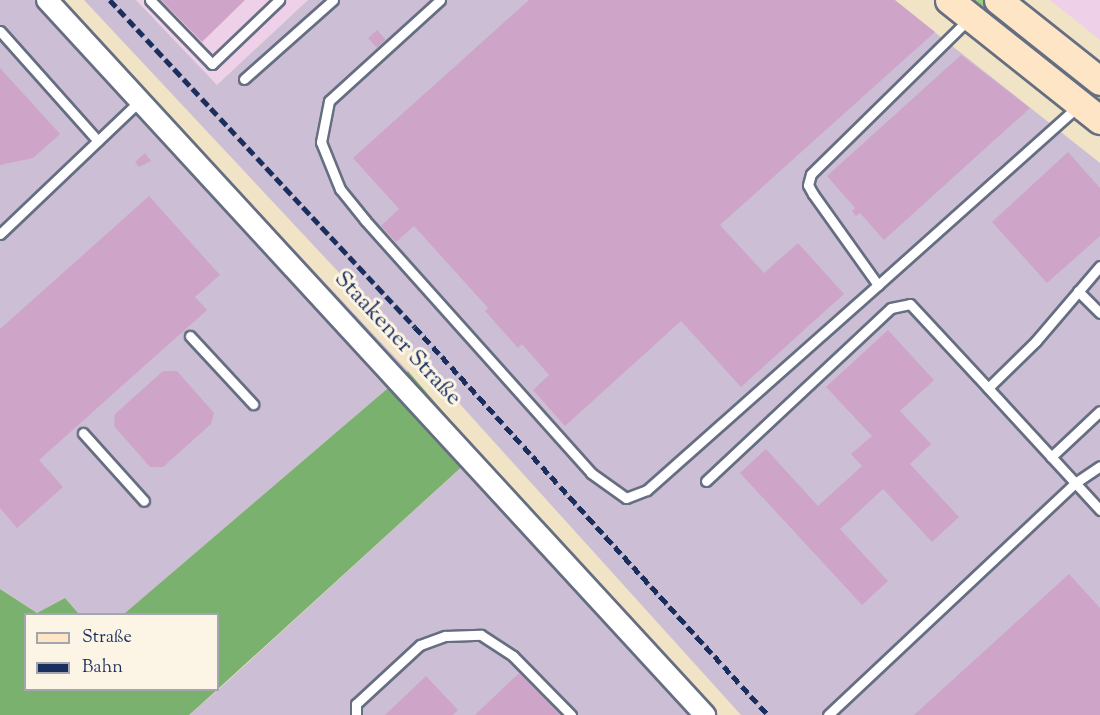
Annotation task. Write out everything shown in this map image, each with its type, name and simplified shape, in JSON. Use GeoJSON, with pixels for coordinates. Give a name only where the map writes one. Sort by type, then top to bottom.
{"type":"FeatureCollection","features":[{"type":"Feature","properties":{"kind":"main road"},"geometry":{"type":"LineString","coordinates":[[949,0],[1090,112]]}},
{"type":"Feature","properties":{"kind":"main road"},"geometry":{"type":"LineString","coordinates":[[998,0],[1100,81]]}},
{"type":"Feature","properties":{"kind":"street","name":"Staakener Straße"},"geometry":{"type":"LineString","coordinates":[[47,0],[142,99],[705,715]]}},
{"type":"Feature","properties":{"kind":"lane"},"geometry":{"type":"LineString","coordinates":[[150,0],[212,64],[279,0]]}},
{"type":"Feature","properties":{"kind":"lane"},"geometry":{"type":"LineString","coordinates":[[244,79],[333,0]]}},
{"type":"Feature","properties":{"kind":"lane"},"geometry":{"type":"LineString","coordinates":[[440,0],[329,101],[321,142],[340,189],[352,204],[585,465],[613,490],[626,498],[647,490],[878,285],[1090,112]]}},
{"type":"Feature","properties":{"kind":"lane"},"geometry":{"type":"LineString","coordinates":[[878,285],[813,194],[808,185],[811,174],[971,17]]}},
{"type":"Feature","properties":{"kind":"lane"},"geometry":{"type":"LineString","coordinates":[[0,31],[98,141]]}},
{"type":"Feature","properties":{"kind":"lane"},"geometry":{"type":"LineString","coordinates":[[0,234],[142,99]]}},
{"type":"Feature","properties":{"kind":"lane"},"geometry":{"type":"LineString","coordinates":[[988,388],[1036,341],[1100,266]]}},
{"type":"Feature","properties":{"kind":"lane"},"geometry":{"type":"LineString","coordinates":[[1078,291],[1100,313]]}},
{"type":"Feature","properties":{"kind":"lane"},"geometry":{"type":"LineString","coordinates":[[706,481],[891,308],[910,304],[1100,510]]}},
{"type":"Feature","properties":{"kind":"lane"},"geometry":{"type":"LineString","coordinates":[[190,336],[253,404]]}},
{"type":"Feature","properties":{"kind":"lane"},"geometry":{"type":"LineString","coordinates":[[1051,457],[1100,411]]}},
{"type":"Feature","properties":{"kind":"lane"},"geometry":{"type":"LineString","coordinates":[[83,433],[144,501]]}},
{"type":"Feature","properties":{"kind":"lane"},"geometry":{"type":"LineString","coordinates":[[828,715],[1075,483],[1100,466]]}},
{"type":"Feature","properties":{"kind":"lane"},"geometry":{"type":"LineString","coordinates":[[356,715],[356,704],[420,645],[445,636],[481,635],[513,656],[571,715]]}},
{"type":"Feature","properties":{"kind":"shaded area"},"geometry":{"type":"Polygon","coordinates":[[[0,0],[60,0],[408,371],[126,613],[78,613],[65,598],[37,613],[0,589],[0,0]]]}},
{"type":"Feature","properties":{"kind":"shaded area"},"geometry":{"type":"Polygon","coordinates":[[[84,0],[136,0],[217,85],[308,0],[894,0],[1100,163],[1100,715],[741,715],[403,341],[84,0]]]}},
{"type":"Feature","properties":{"kind":"shaded area"},"geometry":{"type":"Polygon","coordinates":[[[136,0],[308,0],[217,85],[136,0]]]}},
{"type":"Feature","properties":{"kind":"shaded area"},"geometry":{"type":"Polygon","coordinates":[[[1050,0],[1100,0],[1100,40],[1050,0]]]}},
{"type":"Feature","properties":{"kind":"shaded area"},"geometry":{"type":"Polygon","coordinates":[[[478,452],[718,715],[189,715],[478,452]]]}},
{"type":"Feature","properties":{"kind":"green space"},"geometry":{"type":"Polygon","coordinates":[[[962,0],[986,0],[1100,91],[1100,109],[962,0]]]}},
{"type":"Feature","properties":{"kind":"green space"},"geometry":{"type":"Polygon","coordinates":[[[408,371],[478,452],[219,688],[219,613],[125,613],[408,371]]]}},
{"type":"Feature","properties":{"kind":"green space"},"geometry":{"type":"Polygon","coordinates":[[[0,589],[37,613],[24,613],[24,691],[216,691],[189,715],[0,715],[0,589]]]}},
{"type":"Feature","properties":{"kind":"green space"},"geometry":{"type":"Polygon","coordinates":[[[65,598],[78,613],[37,613],[65,598]]]}},
{"type":"Feature","properties":{"kind":"building"},"geometry":{"type":"Polygon","coordinates":[[[161,0],[245,0],[202,42],[161,0]]]}},
{"type":"Feature","properties":{"kind":"building"},"geometry":{"type":"Polygon","coordinates":[[[529,0],[895,0],[935,32],[720,225],[764,273],[798,243],[844,294],[741,387],[681,321],[565,426],[533,390],[549,375],[522,344],[518,348],[485,311],[488,308],[414,226],[396,242],[381,226],[399,209],[353,158],[529,0]]]}},
{"type":"Feature","properties":{"kind":"building"},"geometry":{"type":"Polygon","coordinates":[[[377,30],[386,40],[377,48],[368,38],[377,30]]]}},
{"type":"Feature","properties":{"kind":"building"},"geometry":{"type":"Polygon","coordinates":[[[961,55],[1030,108],[884,240],[860,213],[856,216],[852,211],[855,208],[827,176],[961,55]]]}},
{"type":"Feature","properties":{"kind":"building"},"geometry":{"type":"Polygon","coordinates":[[[0,68],[60,134],[33,158],[0,165],[0,68]]]}},
{"type":"Feature","properties":{"kind":"building"},"geometry":{"type":"Polygon","coordinates":[[[1068,152],[1100,188],[1100,236],[1047,283],[992,222],[1068,152]]]}},
{"type":"Feature","properties":{"kind":"building"},"geometry":{"type":"Polygon","coordinates":[[[145,153],[151,161],[139,167],[135,162],[145,153]]]}},
{"type":"Feature","properties":{"kind":"building"},"geometry":{"type":"Polygon","coordinates":[[[149,196],[220,275],[195,297],[207,310],[39,460],[63,487],[17,528],[0,508],[0,329],[149,196]]]}},
{"type":"Feature","properties":{"kind":"building"},"geometry":{"type":"Polygon","coordinates":[[[888,330],[934,380],[900,411],[931,444],[910,464],[959,517],[932,542],[883,489],[840,529],[888,581],[862,605],[740,473],[766,449],[818,506],[862,466],[851,454],[872,436],[826,387],[888,330]]]}},
{"type":"Feature","properties":{"kind":"building"},"geometry":{"type":"Polygon","coordinates":[[[163,371],[177,371],[214,413],[211,424],[163,467],[150,467],[114,426],[115,414],[163,371]]]}},
{"type":"Feature","properties":{"kind":"building"},"geometry":{"type":"Polygon","coordinates":[[[1069,574],[1100,608],[1100,715],[914,715],[1069,574]]]}},
{"type":"Feature","properties":{"kind":"building"},"geometry":{"type":"Polygon","coordinates":[[[519,673],[560,715],[475,715],[519,673]]]}},
{"type":"Feature","properties":{"kind":"building"},"geometry":{"type":"Polygon","coordinates":[[[426,676],[458,710],[453,715],[385,715],[426,676]]]}},
{"type":"Feature","properties":{"kind":"railway"},"geometry":{"type":"LineString","coordinates":[[110,0],[415,327],[768,715]]}}]}
